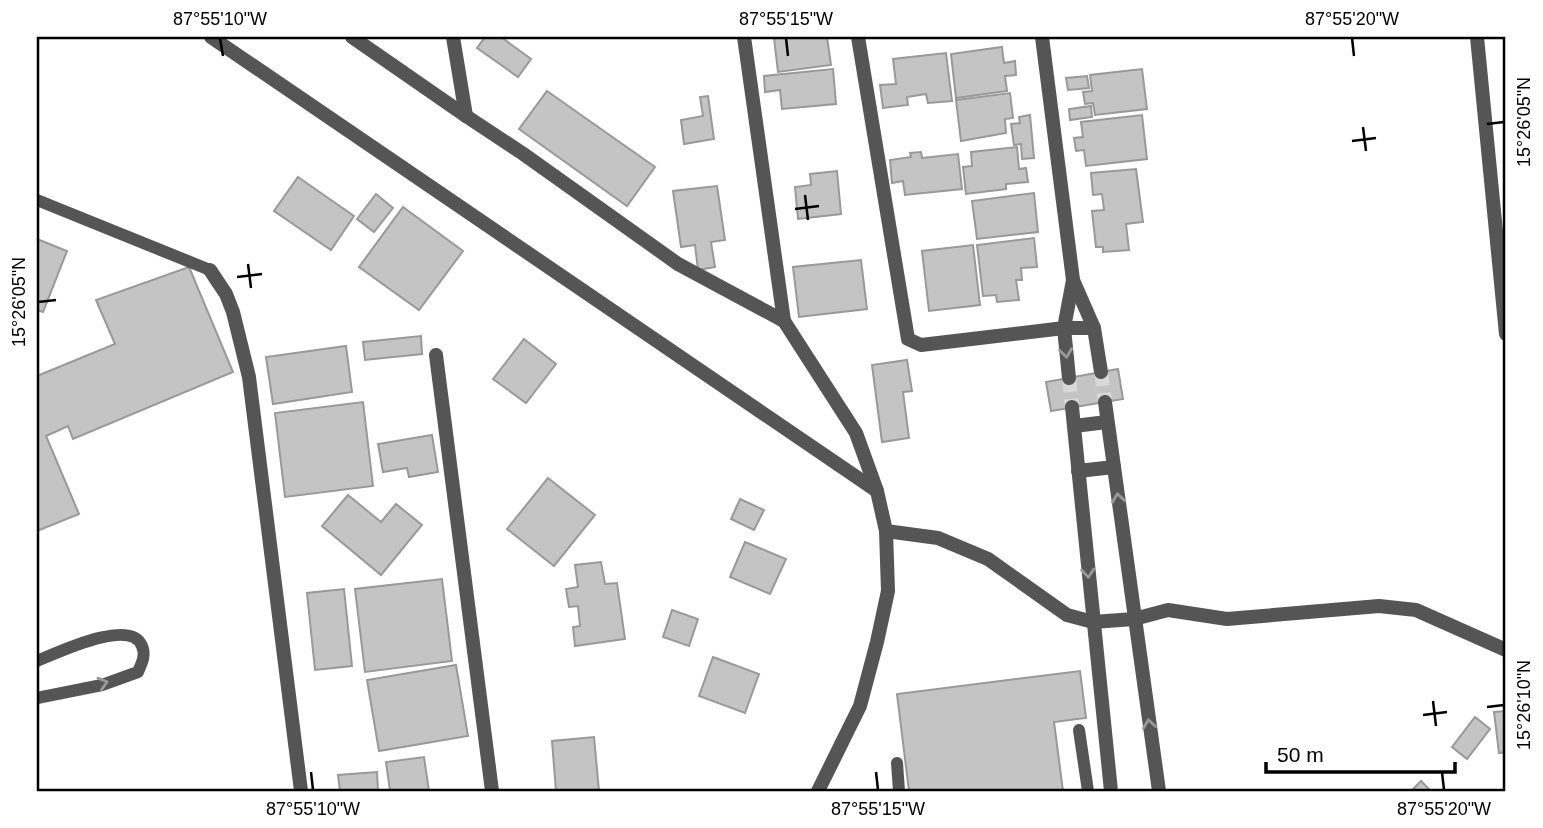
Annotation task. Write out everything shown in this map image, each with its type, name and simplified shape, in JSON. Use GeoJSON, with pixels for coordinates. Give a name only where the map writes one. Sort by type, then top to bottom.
{"type":"FeatureCollection","features":[{"type":"Feature","properties":{"kind":"street"},"geometry":{"type":"LineString","coordinates":[[211,37],[877,491]]}},
{"type":"Feature","properties":{"kind":"street"},"geometry":{"type":"LineString","coordinates":[[352,37],[522,152],[678,264],[784,321]]}},
{"type":"Feature","properties":{"kind":"street"},"geometry":{"type":"LineString","coordinates":[[453,37],[466,116]]}},
{"type":"Feature","properties":{"kind":"street"},"geometry":{"type":"LineString","coordinates":[[744,37],[784,321],[856,433],[877,491],[886,531],[888,590],[877,642],[860,706],[818,791]]}},
{"type":"Feature","properties":{"kind":"street"},"geometry":{"type":"LineString","coordinates":[[858,37],[908,339],[920,345],[1063,328],[1094,328]]}},
{"type":"Feature","properties":{"kind":"street"},"geometry":{"type":"LineString","coordinates":[[1042,37],[1073,280],[1094,328],[1101,372]]}},
{"type":"Feature","properties":{"kind":"street"},"geometry":{"type":"LineString","coordinates":[[1477,37],[1506,334]]}},
{"type":"Feature","properties":{"kind":"street"},"geometry":{"type":"LineString","coordinates":[[210,270],[226,294],[233,312],[249,377],[301,791]]}},
{"type":"Feature","properties":{"kind":"street"},"geometry":{"type":"LineString","coordinates":[[1069,378],[1063,328],[1073,280]]}},
{"type":"Feature","properties":{"kind":"street"},"geometry":{"type":"LineString","coordinates":[[436,355],[492,791]]}},
{"type":"Feature","properties":{"kind":"street"},"geometry":{"type":"LineString","coordinates":[[1105,402],[1159,791]]}},
{"type":"Feature","properties":{"kind":"street"},"geometry":{"type":"LineString","coordinates":[[1072,407],[1111,791]]}},
{"type":"Feature","properties":{"kind":"street"},"geometry":{"type":"LineString","coordinates":[[1073,426],[1107,422]]}},
{"type":"Feature","properties":{"kind":"street"},"geometry":{"type":"LineString","coordinates":[[1078,471],[1114,467]]}},
{"type":"Feature","properties":{"kind":"street"},"geometry":{"type":"LineString","coordinates":[[886,531],[938,538],[988,559],[1067,615],[1093,622],[1134,620],[1168,610],[1227,619],[1379,606],[1416,610],[1506,650]]}},
{"type":"Feature","properties":{"kind":"lane"},"geometry":{"type":"LineString","coordinates":[[37,200],[210,270]]}},
{"type":"Feature","properties":{"kind":"lane"},"geometry":{"type":"LineString","coordinates":[[37,661],[92,639],[112,636],[131,635],[140,641],[144,651],[138,672],[102,685],[37,698]]}},
{"type":"Feature","properties":{"kind":"lane"},"geometry":{"type":"LineString","coordinates":[[1079,730],[1088,791]]}},
{"type":"Feature","properties":{"kind":"lane"},"geometry":{"type":"LineString","coordinates":[[897,763],[899,791]]}},
{"type":"Feature","properties":{"kind":"building"},"geometry":{"type":"Polygon","coordinates":[[[485,37],[501,37],[531,59],[518,77],[477,48],[485,37]]]}},
{"type":"Feature","properties":{"kind":"building"},"geometry":{"type":"Polygon","coordinates":[[[827,37],[831,65],[778,72],[774,38],[827,37]]]}},
{"type":"Feature","properties":{"kind":"building"},"geometry":{"type":"Polygon","coordinates":[[[1002,47],[1004,63],[1015,61],[1016,75],[1005,76],[1007,91],[956,98],[951,54],[1002,47]]]}},
{"type":"Feature","properties":{"kind":"building"},"geometry":{"type":"Polygon","coordinates":[[[946,53],[952,101],[928,103],[926,94],[907,97],[908,105],[883,108],[880,85],[896,84],[893,59],[946,53]]]}},
{"type":"Feature","properties":{"kind":"building"},"geometry":{"type":"Polygon","coordinates":[[[833,69],[836,104],[782,109],[780,90],[765,92],[764,76],[833,69]]]}},
{"type":"Feature","properties":{"kind":"building"},"geometry":{"type":"Polygon","coordinates":[[[1142,69],[1147,109],[1095,115],[1093,103],[1085,104],[1083,92],[1092,91],[1090,75],[1142,69]]]}},
{"type":"Feature","properties":{"kind":"building"},"geometry":{"type":"Polygon","coordinates":[[[1087,76],[1089,88],[1068,90],[1066,78],[1087,76]]]}},
{"type":"Feature","properties":{"kind":"building"},"geometry":{"type":"Polygon","coordinates":[[[547,91],[655,167],[627,206],[519,129],[547,91]]]}},
{"type":"Feature","properties":{"kind":"building"},"geometry":{"type":"Polygon","coordinates":[[[1010,93],[1013,118],[1005,119],[1006,133],[961,141],[956,100],[1010,93]]]}},
{"type":"Feature","properties":{"kind":"building"},"geometry":{"type":"Polygon","coordinates":[[[708,96],[714,139],[684,144],[681,120],[703,116],[700,97],[708,96]]]}},
{"type":"Feature","properties":{"kind":"building"},"geometry":{"type":"Polygon","coordinates":[[[1091,106],[1092,117],[1070,120],[1069,109],[1091,106]]]}},
{"type":"Feature","properties":{"kind":"building"},"geometry":{"type":"Polygon","coordinates":[[[1030,115],[1034,158],[1022,159],[1021,144],[1014,145],[1011,124],[1020,123],[1019,117],[1030,115]]]}},
{"type":"Feature","properties":{"kind":"building"},"geometry":{"type":"Polygon","coordinates":[[[1142,115],[1147,159],[1086,166],[1084,150],[1076,151],[1074,138],[1083,137],[1081,122],[1142,115]]]}},
{"type":"Feature","properties":{"kind":"building"},"geometry":{"type":"Polygon","coordinates":[[[1017,147],[1019,169],[1026,168],[1028,182],[1006,184],[1006,189],[966,194],[963,167],[972,166],[971,152],[1017,147]]]}},
{"type":"Feature","properties":{"kind":"building"},"geometry":{"type":"Polygon","coordinates":[[[921,152],[922,158],[958,154],[962,189],[905,195],[903,181],[892,183],[890,160],[911,157],[910,153],[921,152]]]}},
{"type":"Feature","properties":{"kind":"building"},"geometry":{"type":"Polygon","coordinates":[[[1136,169],[1143,222],[1126,224],[1129,250],[1103,252],[1103,247],[1096,247],[1092,211],[1104,210],[1102,194],[1093,195],[1091,173],[1136,169]]]}},
{"type":"Feature","properties":{"kind":"building"},"geometry":{"type":"Polygon","coordinates":[[[837,171],[841,214],[798,219],[795,187],[811,185],[810,174],[837,171]]]}},
{"type":"Feature","properties":{"kind":"building"},"geometry":{"type":"Polygon","coordinates":[[[298,177],[354,216],[331,250],[274,211],[298,177]]]}},
{"type":"Feature","properties":{"kind":"building"},"geometry":{"type":"Polygon","coordinates":[[[717,186],[725,240],[711,242],[715,267],[698,270],[695,245],[681,247],[673,191],[717,186]]]}},
{"type":"Feature","properties":{"kind":"building"},"geometry":{"type":"Polygon","coordinates":[[[1034,193],[1038,232],[977,239],[972,201],[1034,193]]]}},
{"type":"Feature","properties":{"kind":"building"},"geometry":{"type":"Polygon","coordinates":[[[376,194],[393,208],[374,232],[357,219],[376,194]]]}},
{"type":"Feature","properties":{"kind":"building"},"geometry":{"type":"Polygon","coordinates":[[[403,207],[463,251],[419,310],[359,267],[403,207]]]}},
{"type":"Feature","properties":{"kind":"building"},"geometry":{"type":"Polygon","coordinates":[[[1034,238],[1037,267],[1021,268],[1022,280],[1016,280],[1019,300],[997,302],[996,295],[983,296],[977,245],[1034,238]]]}},
{"type":"Feature","properties":{"kind":"building"},"geometry":{"type":"Polygon","coordinates":[[[37,239],[67,251],[43,312],[37,310],[37,239]]]}},
{"type":"Feature","properties":{"kind":"building"},"geometry":{"type":"Polygon","coordinates":[[[973,245],[980,305],[929,311],[922,251],[973,245]]]}},
{"type":"Feature","properties":{"kind":"building"},"geometry":{"type":"Polygon","coordinates":[[[861,260],[867,309],[799,317],[793,267],[861,260]]]}},
{"type":"Feature","properties":{"kind":"building"},"geometry":{"type":"Polygon","coordinates":[[[189,267],[233,372],[73,439],[68,426],[46,436],[79,514],[37,531],[37,376],[115,344],[96,300],[189,267]]]}},
{"type":"Feature","properties":{"kind":"building"},"geometry":{"type":"Polygon","coordinates":[[[421,336],[422,354],[365,360],[363,342],[421,336]]]}},
{"type":"Feature","properties":{"kind":"building"},"geometry":{"type":"Polygon","coordinates":[[[524,339],[556,364],[526,403],[493,379],[524,339]]]}},
{"type":"Feature","properties":{"kind":"building"},"geometry":{"type":"Polygon","coordinates":[[[346,346],[352,392],[273,404],[266,357],[346,346]]]}},
{"type":"Feature","properties":{"kind":"building"},"geometry":{"type":"Polygon","coordinates":[[[907,360],[912,391],[903,392],[909,438],[882,442],[872,365],[907,360]]]}},
{"type":"Feature","properties":{"kind":"building"},"geometry":{"type":"Polygon","coordinates":[[[1118,369],[1123,399],[1051,411],[1046,382],[1118,369]]]}},
{"type":"Feature","properties":{"kind":"building"},"geometry":{"type":"Polygon","coordinates":[[[363,402],[373,486],[285,497],[275,413],[363,402]]]}},
{"type":"Feature","properties":{"kind":"building"},"geometry":{"type":"Polygon","coordinates":[[[432,435],[438,472],[409,477],[407,468],[383,472],[378,444],[432,435]]]}},
{"type":"Feature","properties":{"kind":"building"},"geometry":{"type":"Polygon","coordinates":[[[548,478],[595,515],[554,566],[507,529],[548,478]]]}},
{"type":"Feature","properties":{"kind":"building"},"geometry":{"type":"Polygon","coordinates":[[[348,495],[381,522],[396,504],[422,525],[381,575],[322,526],[348,495]]]}},
{"type":"Feature","properties":{"kind":"building"},"geometry":{"type":"Polygon","coordinates":[[[740,499],[764,510],[754,530],[731,519],[740,499]]]}},
{"type":"Feature","properties":{"kind":"building"},"geometry":{"type":"Polygon","coordinates":[[[745,542],[786,559],[770,594],[730,577],[745,542]]]}},
{"type":"Feature","properties":{"kind":"building"},"geometry":{"type":"Polygon","coordinates":[[[601,562],[605,584],[617,583],[625,639],[575,646],[573,627],[580,626],[578,606],[569,607],[566,589],[578,587],[575,565],[601,562]]]}},
{"type":"Feature","properties":{"kind":"building"},"geometry":{"type":"Polygon","coordinates":[[[442,579],[452,661],[365,672],[355,589],[442,579]]]}},
{"type":"Feature","properties":{"kind":"building"},"geometry":{"type":"Polygon","coordinates":[[[344,589],[352,666],[315,670],[307,593],[344,589]]]}},
{"type":"Feature","properties":{"kind":"building"},"geometry":{"type":"Polygon","coordinates":[[[672,610],[698,619],[689,646],[663,637],[672,610]]]}},
{"type":"Feature","properties":{"kind":"building"},"geometry":{"type":"Polygon","coordinates":[[[713,657],[759,674],[745,713],[699,696],[713,657]]]}},
{"type":"Feature","properties":{"kind":"building"},"geometry":{"type":"Polygon","coordinates":[[[456,665],[468,736],[379,751],[367,680],[456,665]]]}},
{"type":"Feature","properties":{"kind":"building"},"geometry":{"type":"Polygon","coordinates":[[[1080,671],[1086,718],[1054,722],[1063,791],[909,791],[897,694],[1080,671]]]}},
{"type":"Feature","properties":{"kind":"building"},"geometry":{"type":"Polygon","coordinates":[[[1506,711],[1506,752],[1499,753],[1494,712],[1506,711]]]}},
{"type":"Feature","properties":{"kind":"building"},"geometry":{"type":"Polygon","coordinates":[[[1475,717],[1490,729],[1467,759],[1452,747],[1475,717]]]}},
{"type":"Feature","properties":{"kind":"building"},"geometry":{"type":"Polygon","coordinates":[[[594,737],[599,791],[556,791],[552,741],[594,737]]]}},
{"type":"Feature","properties":{"kind":"building"},"geometry":{"type":"Polygon","coordinates":[[[424,757],[429,791],[390,791],[386,762],[424,757]]]}},
{"type":"Feature","properties":{"kind":"building"},"geometry":{"type":"Polygon","coordinates":[[[377,772],[378,791],[340,791],[338,775],[377,772]]]}},
{"type":"Feature","properties":{"kind":"building"},"geometry":{"type":"Polygon","coordinates":[[[1421,781],[1431,791],[1411,791],[1421,781]]]}},
{"type":"Feature","properties":{"kind":"tunnel"},"geometry":{"type":"LineString","coordinates":[[1101,372],[1105,402]]}},
{"type":"Feature","properties":{"kind":"tunnel"},"geometry":{"type":"LineString","coordinates":[[1069,378],[1072,407]]}}]}
